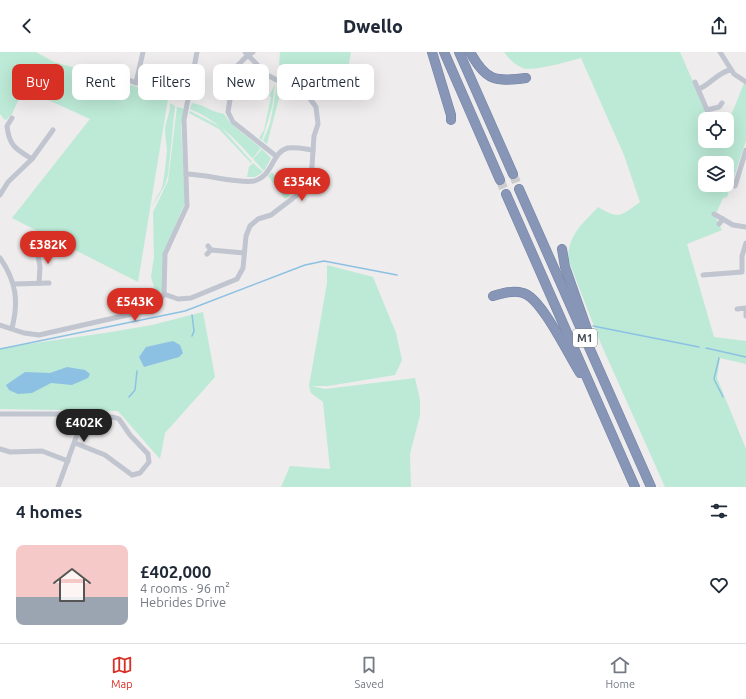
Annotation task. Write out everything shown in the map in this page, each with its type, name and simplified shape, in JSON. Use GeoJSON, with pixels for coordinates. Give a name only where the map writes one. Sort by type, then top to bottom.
{"type":"FeatureCollection","features":[{"type":"Feature","properties":{"kind":"highway"},"geometry":{"type":"LineString","coordinates":[[432,52],[450,109],[451,120]]}},
{"type":"Feature","properties":{"kind":"highway"},"geometry":{"type":"LineString","coordinates":[[444,52],[500,180]]}},
{"type":"Feature","properties":{"kind":"highway"},"geometry":{"type":"LineString","coordinates":[[459,52],[513,174]]}},
{"type":"Feature","properties":{"kind":"highway"},"geometry":{"type":"LineString","coordinates":[[470,52],[482,72],[489,77],[506,81],[526,78]]}},
{"type":"Feature","properties":{"kind":"highway","name":"M1"},"geometry":{"type":"LineString","coordinates":[[519,189],[651,487]]}},
{"type":"Feature","properties":{"kind":"highway","name":"M1"},"geometry":{"type":"LineString","coordinates":[[506,194],[635,487]]}},
{"type":"Feature","properties":{"kind":"highway"},"geometry":{"type":"LineString","coordinates":[[562,249],[565,266],[603,380]]}},
{"type":"Feature","properties":{"kind":"highway"},"geometry":{"type":"LineString","coordinates":[[493,296],[515,292],[531,296],[556,333],[596,400]]}},
{"type":"Feature","properties":{"kind":"street"},"geometry":{"type":"LineString","coordinates":[[130,80],[136,83],[143,52]]}},
{"type":"Feature","properties":{"kind":"street"},"geometry":{"type":"LineString","coordinates":[[0,325],[24,333],[39,334],[59,331],[145,311],[158,304],[164,294],[165,254],[187,206],[184,120],[197,52]]}},
{"type":"Feature","properties":{"kind":"street"},"geometry":{"type":"LineString","coordinates":[[253,52],[246,53],[233,74],[228,112],[233,122],[276,156]]}},
{"type":"Feature","properties":{"kind":"street"},"geometry":{"type":"LineString","coordinates":[[720,52],[730,70],[740,80],[746,82]]}},
{"type":"Feature","properties":{"kind":"street"},"geometry":{"type":"LineString","coordinates":[[164,294],[178,299],[191,298],[231,283],[240,274],[246,236],[250,226],[258,220],[270,215],[308,185],[318,124],[318,112],[314,103],[304,94],[266,75],[246,53]]}},
{"type":"Feature","properties":{"kind":"street"},"geometry":{"type":"LineString","coordinates":[[699,89],[709,85],[720,73],[730,70]]}},
{"type":"Feature","properties":{"kind":"street"},"geometry":{"type":"LineString","coordinates":[[695,82],[707,110],[719,107],[722,103]]}},
{"type":"Feature","properties":{"kind":"street"},"geometry":{"type":"LineString","coordinates":[[12,118],[6,126],[10,143],[32,159]]}},
{"type":"Feature","properties":{"kind":"street"},"geometry":{"type":"LineString","coordinates":[[0,196],[2,185],[32,159],[53,130]]}},
{"type":"Feature","properties":{"kind":"street"},"geometry":{"type":"LineString","coordinates":[[186,174],[199,174],[252,181],[266,174],[276,156],[287,148],[313,150]]}},
{"type":"Feature","properties":{"kind":"street"},"geometry":{"type":"LineString","coordinates":[[735,186],[740,181],[746,150]]}},
{"type":"Feature","properties":{"kind":"street"},"geometry":{"type":"LineString","coordinates":[[714,214],[733,225],[746,228]]}},
{"type":"Feature","properties":{"kind":"street"},"geometry":{"type":"LineString","coordinates":[[719,224],[723,219]]}},
{"type":"Feature","properties":{"kind":"street"},"geometry":{"type":"LineString","coordinates":[[706,272],[744,272],[742,256],[746,243]]}},
{"type":"Feature","properties":{"kind":"street"},"geometry":{"type":"LineString","coordinates":[[37,249],[40,267],[39,283]]}},
{"type":"Feature","properties":{"kind":"street"},"geometry":{"type":"LineString","coordinates":[[209,250],[244,253]]}},
{"type":"Feature","properties":{"kind":"street"},"geometry":{"type":"LineString","coordinates":[[0,258],[14,284],[17,304],[12,328]]}},
{"type":"Feature","properties":{"kind":"street"},"geometry":{"type":"LineString","coordinates":[[14,284],[49,283]]}},
{"type":"Feature","properties":{"kind":"street"},"geometry":{"type":"LineString","coordinates":[[737,309],[746,308],[746,316]]}},
{"type":"Feature","properties":{"kind":"street"},"geometry":{"type":"LineString","coordinates":[[0,414],[75,414],[79,416],[82,421],[58,487]]}},
{"type":"Feature","properties":{"kind":"street"},"geometry":{"type":"LineString","coordinates":[[75,443],[105,455],[132,475],[141,473],[150,462],[148,454],[130,435],[119,419],[113,417],[82,421]]}},
{"type":"Feature","properties":{"kind":"street"},"geometry":{"type":"LineString","coordinates":[[0,449],[10,452],[42,451],[68,461]]}},
{"type":"Feature","properties":{"kind":"green space"},"geometry":{"type":"Polygon","coordinates":[[[0,52],[36,52],[54,62],[61,64],[12,64],[12,100],[18,100],[12,114],[6,120],[0,114],[0,52]]]}},
{"type":"Feature","properties":{"kind":"green space"},"geometry":{"type":"Polygon","coordinates":[[[280,52],[351,52],[349,64],[279,64],[280,52]]]}},
{"type":"Feature","properties":{"kind":"green space"},"geometry":{"type":"Polygon","coordinates":[[[504,52],[680,52],[706,112],[698,112],[698,148],[734,148],[734,112],[732,112],[745,81],[746,82],[746,141],[734,176],[734,156],[698,156],[698,192],[729,192],[727,197],[723,198],[715,216],[722,230],[687,244],[714,337],[746,341],[746,364],[720,358],[717,378],[746,449],[746,487],[665,487],[601,344],[568,259],[571,242],[577,230],[598,207],[611,214],[620,215],[640,202],[624,155],[581,58],[534,69],[523,68],[512,62],[504,52]]]}},
{"type":"Feature","properties":{"kind":"green space"},"geometry":{"type":"Polygon","coordinates":[[[64,65],[72,67],[72,100],[130,100],[130,85],[138,88],[138,100],[168,100],[138,282],[12,218],[90,119],[48,100],[64,100],[64,65]]]}},
{"type":"Feature","properties":{"kind":"green space"},"geometry":{"type":"Polygon","coordinates":[[[275,84],[272,107],[262,140],[259,138],[264,130],[271,97],[269,96],[275,84]]]}},
{"type":"Feature","properties":{"kind":"green space"},"geometry":{"type":"Polygon","coordinates":[[[277,85],[277,100],[279,100],[267,144],[263,141],[270,124],[277,85]]]}},
{"type":"Feature","properties":{"kind":"green space"},"geometry":{"type":"Polygon","coordinates":[[[170,103],[175,106],[168,175],[165,185],[152,207],[163,183],[167,151],[165,127],[170,110],[170,103]]]}},
{"type":"Feature","properties":{"kind":"green space"},"geometry":{"type":"Polygon","coordinates":[[[192,103],[224,114],[231,124],[261,148],[253,158],[251,157],[224,129],[208,118],[190,109],[192,103]]]}},
{"type":"Feature","properties":{"kind":"green space"},"geometry":{"type":"Polygon","coordinates":[[[177,107],[185,109],[181,126],[185,203],[163,254],[162,289],[160,295],[155,290],[151,277],[154,257],[153,212],[168,181],[177,107]]]}},
{"type":"Feature","properties":{"kind":"green space"},"geometry":{"type":"Polygon","coordinates":[[[190,111],[221,127],[252,162],[251,163],[219,129],[189,113],[190,111]]]}},
{"type":"Feature","properties":{"kind":"green space"},"geometry":{"type":"Polygon","coordinates":[[[262,149],[271,158],[264,171],[253,159],[262,149]]]}},
{"type":"Feature","properties":{"kind":"green space"},"geometry":{"type":"Polygon","coordinates":[[[253,163],[263,172],[255,177],[247,177],[249,167],[253,163]]]}},
{"type":"Feature","properties":{"kind":"green space"},"geometry":{"type":"Polygon","coordinates":[[[272,172],[290,196],[285,199],[268,176],[272,172]]]}},
{"type":"Feature","properties":{"kind":"green space"},"geometry":{"type":"Polygon","coordinates":[[[327,265],[373,277],[396,333],[402,360],[395,375],[328,386],[311,386],[325,389],[415,378],[420,400],[420,415],[410,454],[411,487],[281,487],[290,466],[330,469],[323,402],[311,393],[309,386],[327,283],[327,265]]]}},
{"type":"Feature","properties":{"kind":"green space"},"geometry":{"type":"Polygon","coordinates":[[[203,312],[215,377],[165,433],[160,459],[118,411],[0,409],[0,348],[152,325],[203,312]]]}},
{"type":"Feature","properties":{"kind":"water"},"geometry":{"type":"Polygon","coordinates":[[[173,341],[180,345],[183,353],[179,357],[144,367],[139,357],[146,347],[173,341]]]}},
{"type":"Feature","properties":{"kind":"water"},"geometry":{"type":"Polygon","coordinates":[[[67,367],[85,370],[90,374],[88,378],[72,385],[51,383],[32,393],[18,394],[9,390],[6,385],[25,372],[50,373],[67,367]]]}},
{"type":"Feature","properties":{"kind":"waterway"},"geometry":{"type":"LineString","coordinates":[[0,349],[185,311],[305,265],[324,261],[397,275]]}},
{"type":"Feature","properties":{"kind":"waterway"},"geometry":{"type":"LineString","coordinates":[[192,315],[194,331],[192,336]]}},
{"type":"Feature","properties":{"kind":"waterway"},"geometry":{"type":"LineString","coordinates":[[593,326],[699,347]]}},
{"type":"Feature","properties":{"kind":"waterway"},"geometry":{"type":"LineString","coordinates":[[706,348],[746,357]]}},
{"type":"Feature","properties":{"kind":"waterway"},"geometry":{"type":"LineString","coordinates":[[719,358],[714,379],[723,397]]}},
{"type":"Feature","properties":{"kind":"waterway"},"geometry":{"type":"LineString","coordinates":[[129,397],[135,390],[137,371]]}},
{"type":"Feature","properties":{"kind":"tunnel"},"geometry":{"type":"LineString","coordinates":[[513,174],[519,189]]}},
{"type":"Feature","properties":{"kind":"tunnel"},"geometry":{"type":"LineString","coordinates":[[500,180],[506,194]]}}]}
